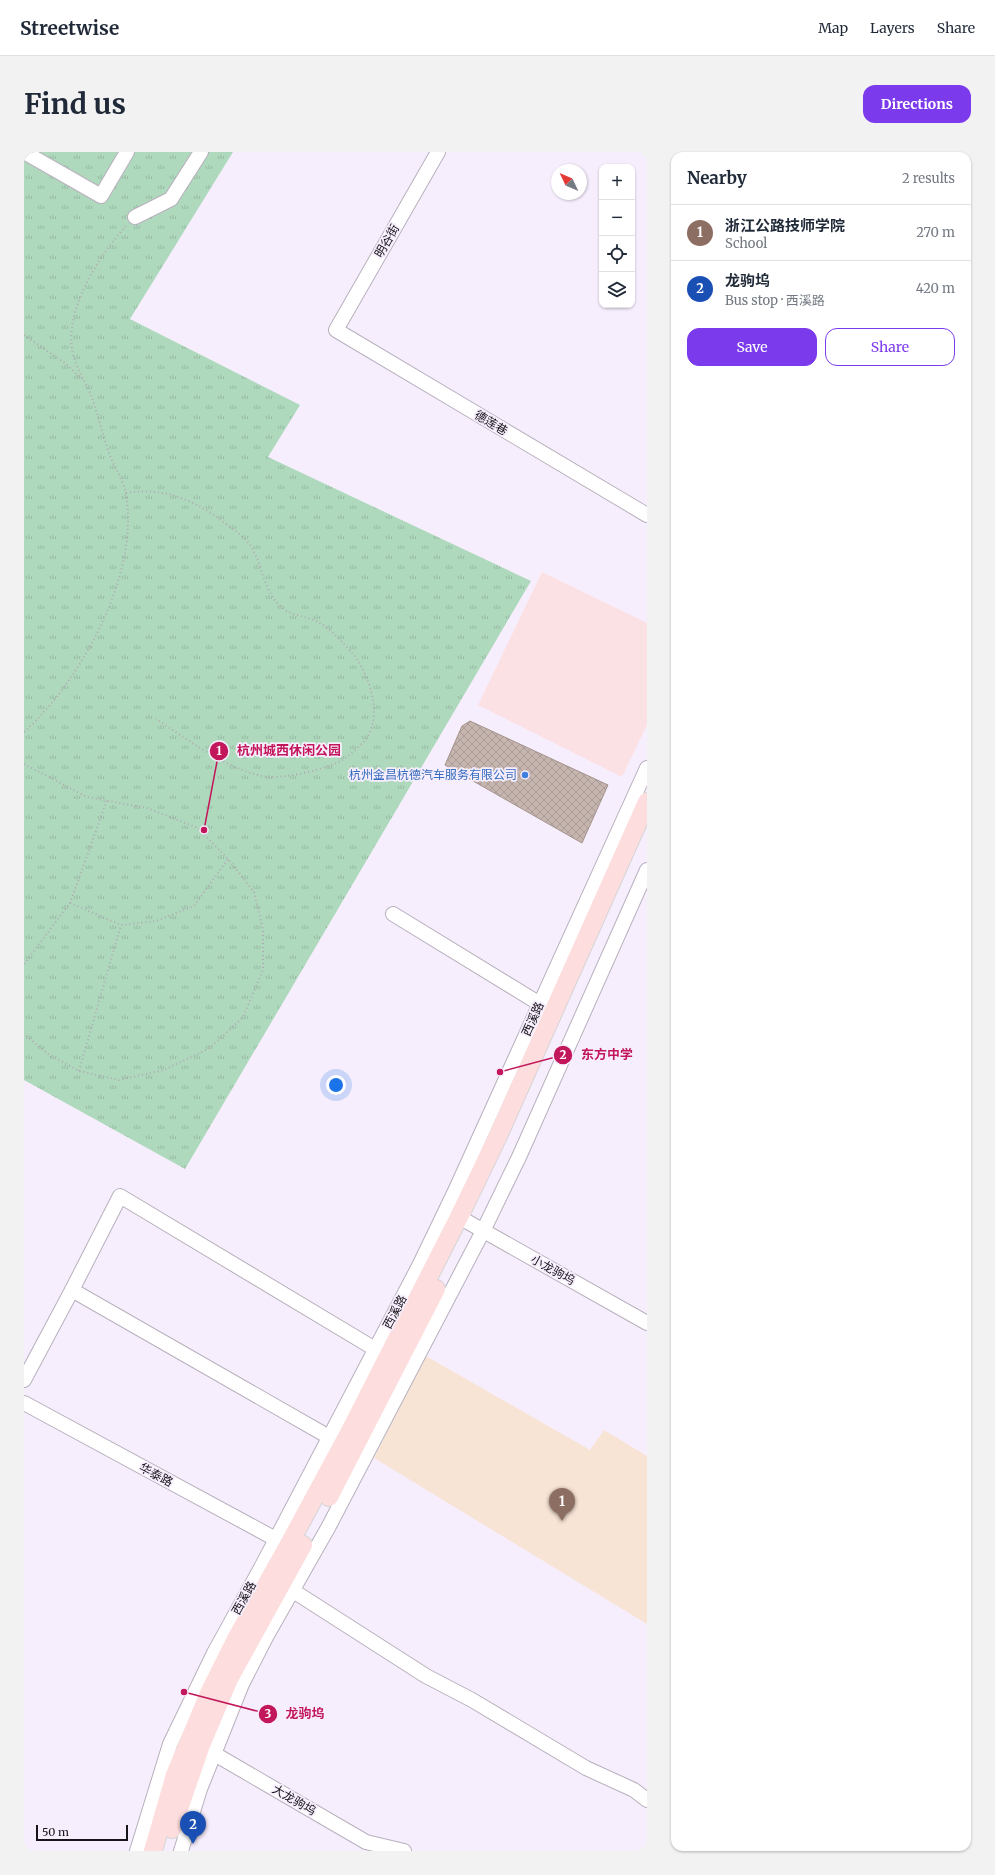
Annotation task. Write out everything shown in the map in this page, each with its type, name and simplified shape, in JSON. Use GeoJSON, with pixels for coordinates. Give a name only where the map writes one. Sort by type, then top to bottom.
{"type":"FeatureCollection","features":[{"type":"Feature","properties":{"kind":"main road","name":"西溪路"},"geometry":{"type":"LineString","coordinates":[[153,1851],[175,1775],[201,1746],[210,1691],[282,1543],[349,1433],[470,1224],[496,1138],[647,802]]}},
{"type":"Feature","properties":{"kind":"main road","name":"西溪路"},"geometry":{"type":"LineString","coordinates":[[165,1851],[201,1746],[229,1679],[287,1587],[360,1438],[470,1224],[647,831]]}},
{"type":"Feature","properties":{"kind":"street"},"geometry":{"type":"LineString","coordinates":[[24,152],[101,196],[127,152]]}},
{"type":"Feature","properties":{"kind":"street"},"geometry":{"type":"LineString","coordinates":[[135,217],[170,199],[201,152]]}},
{"type":"Feature","properties":{"kind":"street","name":"明谷街"},"geometry":{"type":"LineString","coordinates":[[336,330],[438,152]]}},
{"type":"Feature","properties":{"kind":"street","name":"德莲巷"},"geometry":{"type":"LineString","coordinates":[[336,330],[647,515]]}},
{"type":"Feature","properties":{"kind":"street","name":"西溪路"},"geometry":{"type":"LineString","coordinates":[[138,1851],[170,1744],[214,1653],[282,1543],[329,1437],[456,1189],[647,768]]}},
{"type":"Feature","properties":{"kind":"street","name":"西溪路"},"geometry":{"type":"LineString","coordinates":[[470,1224],[519,1157],[647,870]]}},
{"type":"Feature","properties":{"kind":"street"},"geometry":{"type":"LineString","coordinates":[[393,914],[540,1004]]}},
{"type":"Feature","properties":{"kind":"street"},"geometry":{"type":"LineString","coordinates":[[24,1380],[120,1196],[375,1349]]}},
{"type":"Feature","properties":{"kind":"street","name":"小龙驹坞"},"geometry":{"type":"LineString","coordinates":[[470,1224],[647,1323]]}},
{"type":"Feature","properties":{"kind":"street"},"geometry":{"type":"LineString","coordinates":[[72,1290],[329,1437]]}},
{"type":"Feature","properties":{"kind":"street","name":"华泰路"},"geometry":{"type":"LineString","coordinates":[[24,1403],[282,1543]]}},
{"type":"Feature","properties":{"kind":"street"},"geometry":{"type":"LineString","coordinates":[[287,1587],[426,1676],[472,1700],[586,1768],[634,1790],[647,1800]]}},
{"type":"Feature","properties":{"kind":"street","name":"西溪路"},"geometry":{"type":"LineString","coordinates":[[181,1851],[200,1789],[201,1746]]}},
{"type":"Feature","properties":{"kind":"street","name":"大龙驹坞"},"geometry":{"type":"LineString","coordinates":[[201,1746],[366,1842],[404,1851]]}},
{"type":"Feature","properties":{"kind":"path"},"geometry":{"type":"LineString","coordinates":[[24,732],[74,674],[91,645],[115,587],[127,546],[129,514],[126,493],[112,460],[85,382],[72,351],[72,326],[92,271],[114,240],[135,217]]}},
{"type":"Feature","properties":{"kind":"path"},"geometry":{"type":"LineString","coordinates":[[24,335],[65,363],[85,382]]}},
{"type":"Feature","properties":{"kind":"path"},"geometry":{"type":"LineString","coordinates":[[126,493],[143,490],[164,493],[182,498],[206,510],[237,532],[252,547],[267,589],[280,605],[297,616],[319,622],[337,637],[353,655],[366,676],[373,700],[374,718],[367,737],[343,760],[307,773],[269,777],[237,768],[201,748],[156,719]]}},
{"type":"Feature","properties":{"kind":"path"},"geometry":{"type":"LineString","coordinates":[[24,764],[87,797],[147,808],[198,828],[228,859],[254,892],[263,930],[263,970],[243,1017],[210,1048],[164,1070],[119,1080],[79,1071],[48,1054],[24,1034]]}},
{"type":"Feature","properties":{"kind":"path"},"geometry":{"type":"LineString","coordinates":[[24,964],[70,903],[107,800]]}},
{"type":"Feature","properties":{"kind":"path"},"geometry":{"type":"LineString","coordinates":[[70,903],[121,925],[156,922],[194,906],[228,859]]}},
{"type":"Feature","properties":{"kind":"path"},"geometry":{"type":"LineString","coordinates":[[79,1071],[121,925]]}},
{"type":"Feature","properties":{"kind":"shaded area"},"geometry":{"type":"Polygon","coordinates":[[[542,572],[647,623],[647,725],[622,777],[478,705],[542,572]]]}},
{"type":"Feature","properties":{"kind":"shaded area"},"geometry":{"type":"Polygon","coordinates":[[[426,1356],[590,1450],[604,1430],[647,1456],[647,1624],[374,1458],[426,1356]]]}},
{"type":"Feature","properties":{"kind":"green space"},"geometry":{"type":"Polygon","coordinates":[[[24,152],[233,152],[130,319],[300,405],[268,457],[531,581],[185,1169],[24,1080],[24,152]]]}},
{"type":"Feature","properties":{"kind":"building","name":"杭州金昌杭德汽车服务有限公司"},"geometry":{"type":"Polygon","coordinates":[[[470,721],[608,785],[582,843],[445,765],[462,726],[470,721]]]}},
{"type":"Feature","properties":{"kind":"place","name":"杭州金昌杭德汽车服务有限公司"},"geometry":{"type":"Point","coordinates":[525,775]}},
{"type":"Feature","properties":{"kind":"place","name":"杭州城西休闲公园"},"geometry":{"type":"Point","coordinates":[204,830]}},
{"type":"Feature","properties":{"kind":"place","name":"东方中学"},"geometry":{"type":"Point","coordinates":[500,1072]}},
{"type":"Feature","properties":{"kind":"place","name":"浙江公路技师学院"},"geometry":{"type":"Point","coordinates":[562,1521]}},
{"type":"Feature","properties":{"kind":"place","name":"龙驹坞"},"geometry":{"type":"Point","coordinates":[184,1692]}},
{"type":"Feature","properties":{"kind":"place","name":"龙驹坞"},"geometry":{"type":"Point","coordinates":[193,1844]}}]}
